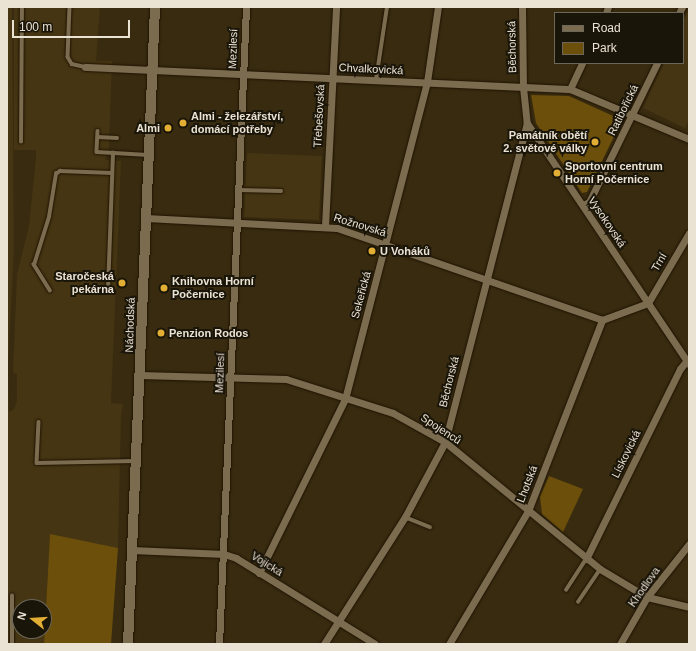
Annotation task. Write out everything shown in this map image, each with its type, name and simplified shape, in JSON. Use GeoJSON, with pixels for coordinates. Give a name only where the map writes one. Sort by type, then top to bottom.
{"type":"FeatureCollection","features":[{"type":"Feature","properties":{"kind":"main road","name":"Náchodská"},"geometry":{"type":"LineString","coordinates":[[128,644],[155,7]]}},
{"type":"Feature","properties":{"kind":"street","name":"Mezilesí"},"geometry":{"type":"LineString","coordinates":[[219,644],[246,7]]}},
{"type":"Feature","properties":{"kind":"street","name":"Třebešovská"},"geometry":{"type":"LineString","coordinates":[[325,226],[336,7]]}},
{"type":"Feature","properties":{"kind":"street","name":"Sekeřická"},"geometry":{"type":"LineString","coordinates":[[259,573],[345,399],[427,82],[438,7]]}},
{"type":"Feature","properties":{"kind":"street","name":"Běchorská"},"geometry":{"type":"LineString","coordinates":[[522,7],[523,87]]}},
{"type":"Feature","properties":{"kind":"street"},"geometry":{"type":"LineString","coordinates":[[570,89],[582,64]]}},
{"type":"Feature","properties":{"kind":"street","name":"Ratibořická"},"geometry":{"type":"LineString","coordinates":[[583,205],[589,202],[657,64]]}},
{"type":"Feature","properties":{"kind":"street","name":"Chvalkovická"},"geometry":{"type":"LineString","coordinates":[[85,67],[570,89],[633,114],[689,140]]}},
{"type":"Feature","properties":{"kind":"street","name":"Vysokovská"},"geometry":{"type":"LineString","coordinates":[[523,87],[528,123],[688,362]]}},
{"type":"Feature","properties":{"kind":"street","name":"Běchorská"},"geometry":{"type":"LineString","coordinates":[[324,644],[340,622],[405,517],[445,442],[528,123]]}},
{"type":"Feature","properties":{"kind":"street","name":"Rožnovská"},"geometry":{"type":"LineString","coordinates":[[146,218],[325,226],[386,244],[602,320]]}},
{"type":"Feature","properties":{"kind":"street","name":"Trní"},"geometry":{"type":"LineString","coordinates":[[648,303],[689,233]]}},
{"type":"Feature","properties":{"kind":"street"},"geometry":{"type":"LineString","coordinates":[[602,320],[648,303]]}},
{"type":"Feature","properties":{"kind":"street","name":"Lhotská"},"geometry":{"type":"LineString","coordinates":[[449,644],[528,511],[602,320]]}},
{"type":"Feature","properties":{"kind":"street","name":"Lískovická"},"geometry":{"type":"LineString","coordinates":[[586,559],[680,369],[688,362]]}},
{"type":"Feature","properties":{"kind":"street","name":"Spojenců"},"geometry":{"type":"LineString","coordinates":[[140,375],[286,379],[393,413],[445,442],[600,569],[648,597],[689,607]]}},
{"type":"Feature","properties":{"kind":"street","name":"Khodlova"},"geometry":{"type":"LineString","coordinates":[[620,644],[648,597],[689,544]]}},
{"type":"Feature","properties":{"kind":"street","name":"Vojická"},"geometry":{"type":"LineString","coordinates":[[132,550],[224,554],[236,558],[375,644]]}},
{"type":"Feature","properties":{"kind":"lane"},"geometry":{"type":"LineString","coordinates":[[21,142],[22,7]]}},
{"type":"Feature","properties":{"kind":"lane","name":"Chvalkovická"},"geometry":{"type":"LineString","coordinates":[[70,7],[68,56],[72,64],[85,67]]}},
{"type":"Feature","properties":{"kind":"lane"},"geometry":{"type":"LineString","coordinates":[[376,80],[387,7]]}},
{"type":"Feature","properties":{"kind":"lane"},"geometry":{"type":"LineString","coordinates":[[98,131],[97,152],[149,155]]}},
{"type":"Feature","properties":{"kind":"lane"},"geometry":{"type":"LineString","coordinates":[[98,137],[117,138]]}},
{"type":"Feature","properties":{"kind":"lane"},"geometry":{"type":"LineString","coordinates":[[108,290],[113,153]]}},
{"type":"Feature","properties":{"kind":"lane"},"geometry":{"type":"LineString","coordinates":[[50,291],[34,265],[49,217],[56,174],[60,171],[112,173]]}},
{"type":"Feature","properties":{"kind":"lane"},"geometry":{"type":"LineString","coordinates":[[239,190],[281,192]]}},
{"type":"Feature","properties":{"kind":"lane"},"geometry":{"type":"LineString","coordinates":[[38,422],[37,463],[136,461]]}},
{"type":"Feature","properties":{"kind":"lane"},"geometry":{"type":"LineString","coordinates":[[405,517],[430,528]]}},
{"type":"Feature","properties":{"kind":"lane"},"geometry":{"type":"LineString","coordinates":[[566,590],[586,559]]}},
{"type":"Feature","properties":{"kind":"lane"},"geometry":{"type":"LineString","coordinates":[[578,602],[600,569]]}},
{"type":"Feature","properties":{"kind":"lane"},"geometry":{"type":"LineString","coordinates":[[12,596],[12,644]]}},
{"type":"Feature","properties":{"kind":"shaded area"},"geometry":{"type":"Polygon","coordinates":[[[7,7],[12,7],[14,250],[8,365],[9,412],[14,409],[17,400],[17,374],[13,373],[17,274],[29,226],[36,157],[36,150],[14,150],[14,7],[100,7],[96,61],[112,61],[109,147],[105,160],[121,161],[111,403],[123,404],[121,416],[118,548],[50,535],[46,599],[12,599],[12,639],[44,639],[44,644],[7,644],[7,7]]]}},
{"type":"Feature","properties":{"kind":"shaded area"},"geometry":{"type":"Polygon","coordinates":[[[689,8],[689,120],[685,128],[643,108],[664,64],[684,64],[684,19],[689,8]]]}},
{"type":"Feature","properties":{"kind":"shaded area"},"geometry":{"type":"Polygon","coordinates":[[[247,153],[322,156],[319,220],[244,217],[247,153]]]}},
{"type":"Feature","properties":{"kind":"green space"},"geometry":{"type":"Polygon","coordinates":[[[531,95],[569,96],[622,120],[587,192],[582,193],[536,123],[531,95]]]}},
{"type":"Feature","properties":{"kind":"green space"},"geometry":{"type":"Polygon","coordinates":[[[549,476],[583,489],[563,532],[542,514],[540,497],[549,476]]]}},
{"type":"Feature","properties":{"kind":"green space"},"geometry":{"type":"Polygon","coordinates":[[[50,534],[118,548],[111,644],[44,644],[44,639],[52,639],[52,599],[46,599],[50,534]]]}},
{"type":"Feature","properties":{"kind":"place","name":"Almi - železářství, domácí potřeby"},"geometry":{"type":"Point","coordinates":[183,123]}},
{"type":"Feature","properties":{"kind":"place","name":"Almi"},"geometry":{"type":"Point","coordinates":[168,128]}},
{"type":"Feature","properties":{"kind":"place","name":"Památník obětí 2. světové války"},"geometry":{"type":"Point","coordinates":[595,142]}},
{"type":"Feature","properties":{"kind":"place","name":"Sportovní centrum Horní Počernice"},"geometry":{"type":"Point","coordinates":[557,173]}},
{"type":"Feature","properties":{"kind":"place","name":"U Voháků"},"geometry":{"type":"Point","coordinates":[372,251]}},
{"type":"Feature","properties":{"kind":"place","name":"Staročeská pekárna"},"geometry":{"type":"Point","coordinates":[122,283]}},
{"type":"Feature","properties":{"kind":"place","name":"Knihovna Horní Počernice"},"geometry":{"type":"Point","coordinates":[164,288]}},
{"type":"Feature","properties":{"kind":"place","name":"Penzion Rodos"},"geometry":{"type":"Point","coordinates":[161,333]}}]}
